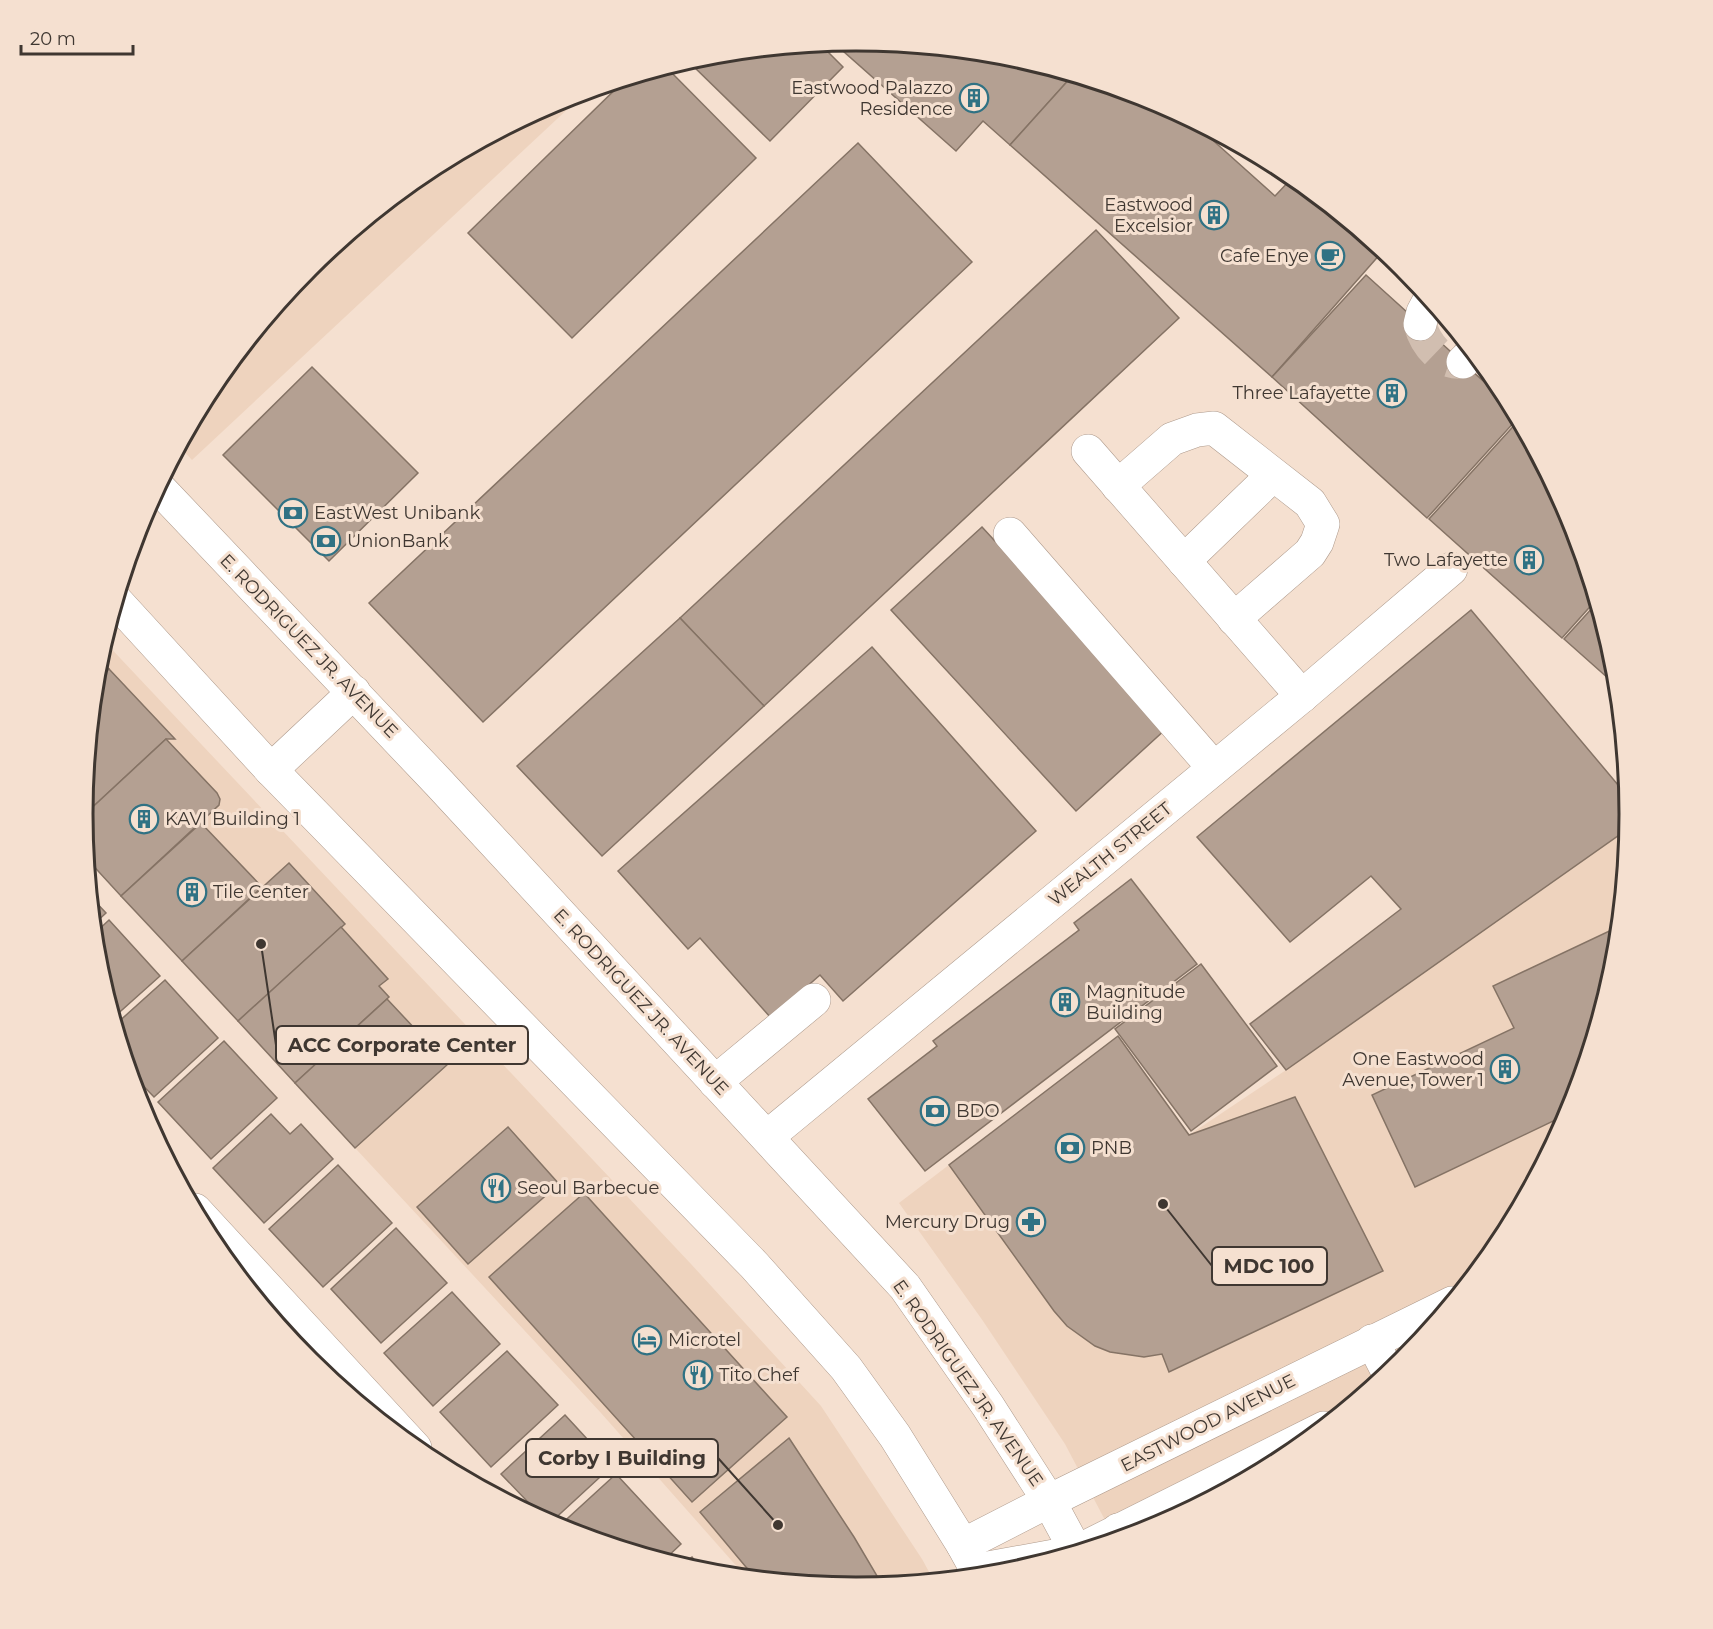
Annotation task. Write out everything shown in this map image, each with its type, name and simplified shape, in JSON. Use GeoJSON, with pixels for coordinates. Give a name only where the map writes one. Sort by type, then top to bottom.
{"type":"FeatureCollection","features":[{"type":"Feature","properties":{"kind":"main road"},"geometry":{"type":"LineString","coordinates":[[1118,486],[1172,439],[1197,429],[1214,428],[1310,503],[1323,524],[1310,554],[1234,619]]}},
{"type":"Feature","properties":{"kind":"main road"},"geometry":{"type":"LineString","coordinates":[[1088,452],[1302,696]]}},
{"type":"Feature","properties":{"kind":"main road"},"geometry":{"type":"LineString","coordinates":[[1184,561],[1273,475]]}},
{"type":"Feature","properties":{"kind":"main road","name":"E. RODRIGUEZ JR. AVENUE"},"geometry":{"type":"LineString","coordinates":[[164,494],[284,622],[354,692],[905,1287],[988,1406],[1049,1501],[1090,1541]]}},
{"type":"Feature","properties":{"kind":"main road"},"geometry":{"type":"LineString","coordinates":[[1010,534],[1214,768]]}},
{"type":"Feature","properties":{"kind":"main road","name":"WEALTH STREET"},"geometry":{"type":"LineString","coordinates":[[767,1137],[1302,696],[1451,568]]}},
{"type":"Feature","properties":{"kind":"main road"},"geometry":{"type":"LineString","coordinates":[[122,608],[271,770],[754,1265],[846,1368],[895,1436],[973,1564],[1059,1551]]}},
{"type":"Feature","properties":{"kind":"main road"},"geometry":{"type":"LineString","coordinates":[[271,770],[354,692]]}},
{"type":"Feature","properties":{"kind":"main road"},"geometry":{"type":"LineString","coordinates":[[715,1082],[814,1000]]}},
{"type":"Feature","properties":{"kind":"main road"},"geometry":{"type":"LineString","coordinates":[[223,1240],[381,1411]]}},
{"type":"Feature","properties":{"kind":"main road","name":"EASTWOOD AVENUE"},"geometry":{"type":"LineString","coordinates":[[973,1564],[1049,1501],[1437,1310]]}},
{"type":"Feature","properties":{"kind":"main road"},"geometry":{"type":"LineString","coordinates":[[1372,1341],[1384,1365]]}},
{"type":"Feature","properties":{"kind":"main road"},"geometry":{"type":"LineString","coordinates":[[1128,1528],[1277,1451]]}},
{"type":"Feature","properties":{"kind":"shaded area"},"geometry":{"type":"Polygon","coordinates":[[[570,107],[192,460],[185,452],[195,433],[251,350],[282,311],[353,240],[432,180],[475,153],[570,107]]]}},
{"type":"Feature","properties":{"kind":"shaded area"},"geometry":{"type":"Polygon","coordinates":[[[112,649],[691,1264],[821,1406],[930,1574],[856,1578],[807,1576],[738,1568],[601,1413],[95,868],[93,814],[95,765],[100,715],[112,649]]]}},
{"type":"Feature","properties":{"kind":"shaded area"},"geometry":{"type":"Polygon","coordinates":[[[1619,835],[1613,914],[1605,963],[1594,1012],[1579,1060],[1562,1107],[1518,1196],[1462,1279],[1431,1318],[1396,1354],[1360,1389],[1321,1420],[1238,1476],[1149,1520],[1112,1533],[1065,1444],[983,1321],[899,1203],[1118,1036],[1189,1135],[1286,1070],[1619,835]]]}},
{"type":"Feature","properties":{"kind":"building"},"geometry":{"type":"Polygon","coordinates":[[[828,52],[843,67],[770,141],[696,69],[757,58],[828,52]]]}},
{"type":"Feature","properties":{"kind":"building","name":"Eastwood Palazzo Residence"},"geometry":{"type":"Polygon","coordinates":[[[844,52],[906,53],[956,58],[1005,66],[1067,81],[1010,145],[983,121],[956,151],[844,52]]]}},
{"type":"Feature","properties":{"kind":"building"},"geometry":{"type":"Polygon","coordinates":[[[673,74],[756,158],[572,338],[468,233],[613,91],[659,77],[673,74]]]}},
{"type":"Feature","properties":{"kind":"building","name":"Eastwood Excelsior"},"geometry":{"type":"Polygon","coordinates":[[[1067,81],[1149,109],[1212,139],[1275,196],[1286,184],[1360,240],[1378,257],[1272,377],[1010,145],[1067,81]]]}},
{"type":"Feature","properties":{"kind":"building"},"geometry":{"type":"Polygon","coordinates":[[[858,143],[972,262],[483,722],[369,603],[858,143]]]}},
{"type":"Feature","properties":{"kind":"building"},"geometry":{"type":"Polygon","coordinates":[[[1096,230],[1179,318],[764,706],[680,618],[1096,230]]]}},
{"type":"Feature","properties":{"kind":"building","name":"Three Lafayette"},"geometry":{"type":"Polygon","coordinates":[[[1366,275],[1487,384],[1512,424],[1427,518],[1272,377],[1366,275]]]}},
{"type":"Feature","properties":{"kind":"building"},"geometry":{"type":"Polygon","coordinates":[[[312,367],[418,473],[329,561],[223,455],[312,367]]]}},
{"type":"Feature","properties":{"kind":"building","name":"Two Lafayette"},"geometry":{"type":"Polygon","coordinates":[[[1514,426],[1562,522],[1591,606],[1562,638],[1429,519],[1514,426]]]}},
{"type":"Feature","properties":{"kind":"building"},"geometry":{"type":"Polygon","coordinates":[[[982,527],[1167,728],[1076,811],[891,610],[982,527]]]}},
{"type":"Feature","properties":{"kind":"building"},"geometry":{"type":"Polygon","coordinates":[[[1591,609],[1607,677],[1564,639],[1591,609]]]}},
{"type":"Feature","properties":{"kind":"building"},"geometry":{"type":"Polygon","coordinates":[[[1471,610],[1619,786],[1619,835],[1286,1070],[1250,1024],[1401,909],[1371,876],[1290,942],[1197,837],[1471,610]]]}},
{"type":"Feature","properties":{"kind":"building"},"geometry":{"type":"Polygon","coordinates":[[[680,618],[764,706],[602,856],[517,766],[680,618]]]}},
{"type":"Feature","properties":{"kind":"building"},"geometry":{"type":"Polygon","coordinates":[[[872,647],[1036,831],[843,1001],[820,975],[771,1018],[700,938],[688,949],[618,871],[872,647]]]}},
{"type":"Feature","properties":{"kind":"building"},"geometry":{"type":"Polygon","coordinates":[[[109,669],[175,739],[166,739],[93,806],[100,715],[109,669]]]}},
{"type":"Feature","properties":{"kind":"building","name":"KAVI Building 1"},"geometry":{"type":"Polygon","coordinates":[[[166,739],[220,799],[219,805],[121,896],[95,868],[93,806],[166,739]]]}},
{"type":"Feature","properties":{"kind":"building","name":"Tile Center"},"geometry":{"type":"Polygon","coordinates":[[[201,823],[262,887],[182,961],[121,896],[201,823]]]}},
{"type":"Feature","properties":{"kind":"building"},"geometry":{"type":"Polygon","coordinates":[[[289,863],[345,924],[238,1021],[182,961],[289,863]]]}},
{"type":"Feature","properties":{"kind":"building","name":"Magnitude Building"},"geometry":{"type":"Polygon","coordinates":[[[1131,879],[1197,964],[925,1171],[868,1099],[937,1046],[933,1041],[1079,930],[1074,923],[1131,879]]]}},
{"type":"Feature","properties":{"kind":"building"},"geometry":{"type":"Polygon","coordinates":[[[99,906],[106,913],[101,918],[99,906]]]}},
{"type":"Feature","properties":{"kind":"building"},"geometry":{"type":"Polygon","coordinates":[[[109,920],[160,976],[119,1012],[108,963],[102,926],[109,920]]]}},
{"type":"Feature","properties":{"kind":"building"},"geometry":{"type":"Polygon","coordinates":[[[341,927],[388,979],[379,986],[389,997],[295,1083],[238,1021],[341,927]]]}},
{"type":"Feature","properties":{"kind":"building","name":"One Eastwood Avenue, Tower 1"},"geometry":{"type":"Polygon","coordinates":[[[1610,931],[1594,1012],[1556,1120],[1415,1187],[1372,1095],[1514,1028],[1493,986],[1610,931]]]}},
{"type":"Feature","properties":{"kind":"building"},"geometry":{"type":"Polygon","coordinates":[[[1201,964],[1277,1066],[1191,1131],[1115,1029],[1201,964]]]}},
{"type":"Feature","properties":{"kind":"building"},"geometry":{"type":"Polygon","coordinates":[[[165,980],[218,1038],[154,1097],[143,1086],[121,1019],[165,980]]]}},
{"type":"Feature","properties":{"kind":"building"},"geometry":{"type":"Polygon","coordinates":[[[387,999],[448,1064],[355,1148],[295,1083],[387,999]]]}},
{"type":"Feature","properties":{"kind":"building"},"geometry":{"type":"Polygon","coordinates":[[[1118,1036],[1189,1135],[1295,1097],[1383,1271],[1169,1372],[1162,1354],[1144,1357],[1110,1352],[1095,1346],[1067,1326],[949,1165],[1118,1036]]]}},
{"type":"Feature","properties":{"kind":"building"},"geometry":{"type":"Polygon","coordinates":[[[224,1041],[277,1098],[211,1159],[158,1102],[224,1041]]]}},
{"type":"Feature","properties":{"kind":"building"},"geometry":{"type":"Polygon","coordinates":[[[271,1114],[290,1134],[301,1124],[333,1159],[264,1223],[213,1168],[271,1114]]]}},
{"type":"Feature","properties":{"kind":"building"},"geometry":{"type":"Polygon","coordinates":[[[508,1127],[559,1184],[468,1264],[417,1207],[508,1127]]]}},
{"type":"Feature","properties":{"kind":"building"},"geometry":{"type":"Polygon","coordinates":[[[338,1165],[392,1223],[323,1287],[269,1229],[338,1165]]]}},
{"type":"Feature","properties":{"kind":"building","name":"Microtel"},"geometry":{"type":"Polygon","coordinates":[[[584,1193],[787,1417],[692,1502],[489,1277],[584,1193]]]}},
{"type":"Feature","properties":{"kind":"building"},"geometry":{"type":"Polygon","coordinates":[[[396,1228],[447,1283],[381,1343],[331,1289],[396,1228]]]}},
{"type":"Feature","properties":{"kind":"building"},"geometry":{"type":"Polygon","coordinates":[[[452,1292],[500,1344],[433,1406],[384,1353],[452,1292]]]}},
{"type":"Feature","properties":{"kind":"building"},"geometry":{"type":"Polygon","coordinates":[[[507,1351],[558,1405],[491,1467],[440,1412],[507,1351]]]}},
{"type":"Feature","properties":{"kind":"building"},"geometry":{"type":"Polygon","coordinates":[[[565,1415],[612,1466],[557,1517],[530,1504],[501,1474],[565,1415]]]}},
{"type":"Feature","properties":{"kind":"building"},"geometry":{"type":"Polygon","coordinates":[[[789,1438],[878,1577],[807,1576],[748,1570],[700,1512],[789,1438]]]}},
{"type":"Feature","properties":{"kind":"building"},"geometry":{"type":"Polygon","coordinates":[[[616,1474],[681,1544],[670,1554],[565,1520],[616,1474]]]}},
{"type":"Feature","properties":{"kind":"tunnel"},"geometry":{"type":"LineString","coordinates":[[1420,324],[1435,351],[1448,360],[1463,362]]}},
{"type":"Feature","properties":{"kind":"place","name":"Eastwood Palazzo Residence"},"geometry":{"type":"Point","coordinates":[974,98]}},
{"type":"Feature","properties":{"kind":"place","name":"Eastwood Excelsior"},"geometry":{"type":"Point","coordinates":[1214,215]}},
{"type":"Feature","properties":{"kind":"place","name":"Cafe Enye"},"geometry":{"type":"Point","coordinates":[1330,256]}},
{"type":"Feature","properties":{"kind":"place","name":"Three Lafayette"},"geometry":{"type":"Point","coordinates":[1392,393]}},
{"type":"Feature","properties":{"kind":"place","name":"EastWest Unibank"},"geometry":{"type":"Point","coordinates":[293,513]}},
{"type":"Feature","properties":{"kind":"place","name":"UnionBank"},"geometry":{"type":"Point","coordinates":[326,541]}},
{"type":"Feature","properties":{"kind":"place","name":"Two Lafayette"},"geometry":{"type":"Point","coordinates":[1529,560]}},
{"type":"Feature","properties":{"kind":"place","name":"KAVI Building 1"},"geometry":{"type":"Point","coordinates":[144,819]}},
{"type":"Feature","properties":{"kind":"place","name":"Tile Center"},"geometry":{"type":"Point","coordinates":[192,892]}},
{"type":"Feature","properties":{"kind":"place","name":"ACC Corporate Center"},"geometry":{"type":"Point","coordinates":[261,944]}},
{"type":"Feature","properties":{"kind":"place","name":"Magnitude Building"},"geometry":{"type":"Point","coordinates":[1065,1002]}},
{"type":"Feature","properties":{"kind":"place","name":"One Eastwood Avenue, Tower 1"},"geometry":{"type":"Point","coordinates":[1505,1069]}},
{"type":"Feature","properties":{"kind":"place","name":"BDO"},"geometry":{"type":"Point","coordinates":[935,1111]}},
{"type":"Feature","properties":{"kind":"place","name":"PNB"},"geometry":{"type":"Point","coordinates":[1070,1148]}},
{"type":"Feature","properties":{"kind":"place","name":"Seoul Barbecue"},"geometry":{"type":"Point","coordinates":[496,1188]}},
{"type":"Feature","properties":{"kind":"place","name":"MDC 100"},"geometry":{"type":"Point","coordinates":[1163,1204]}},
{"type":"Feature","properties":{"kind":"place","name":"Mercury Drug"},"geometry":{"type":"Point","coordinates":[1031,1222]}},
{"type":"Feature","properties":{"kind":"place","name":"Microtel"},"geometry":{"type":"Point","coordinates":[647,1340]}},
{"type":"Feature","properties":{"kind":"place","name":"Tito Chef"},"geometry":{"type":"Point","coordinates":[698,1375]}},
{"type":"Feature","properties":{"kind":"place","name":"Corby I Building"},"geometry":{"type":"Point","coordinates":[778,1525]}}]}
